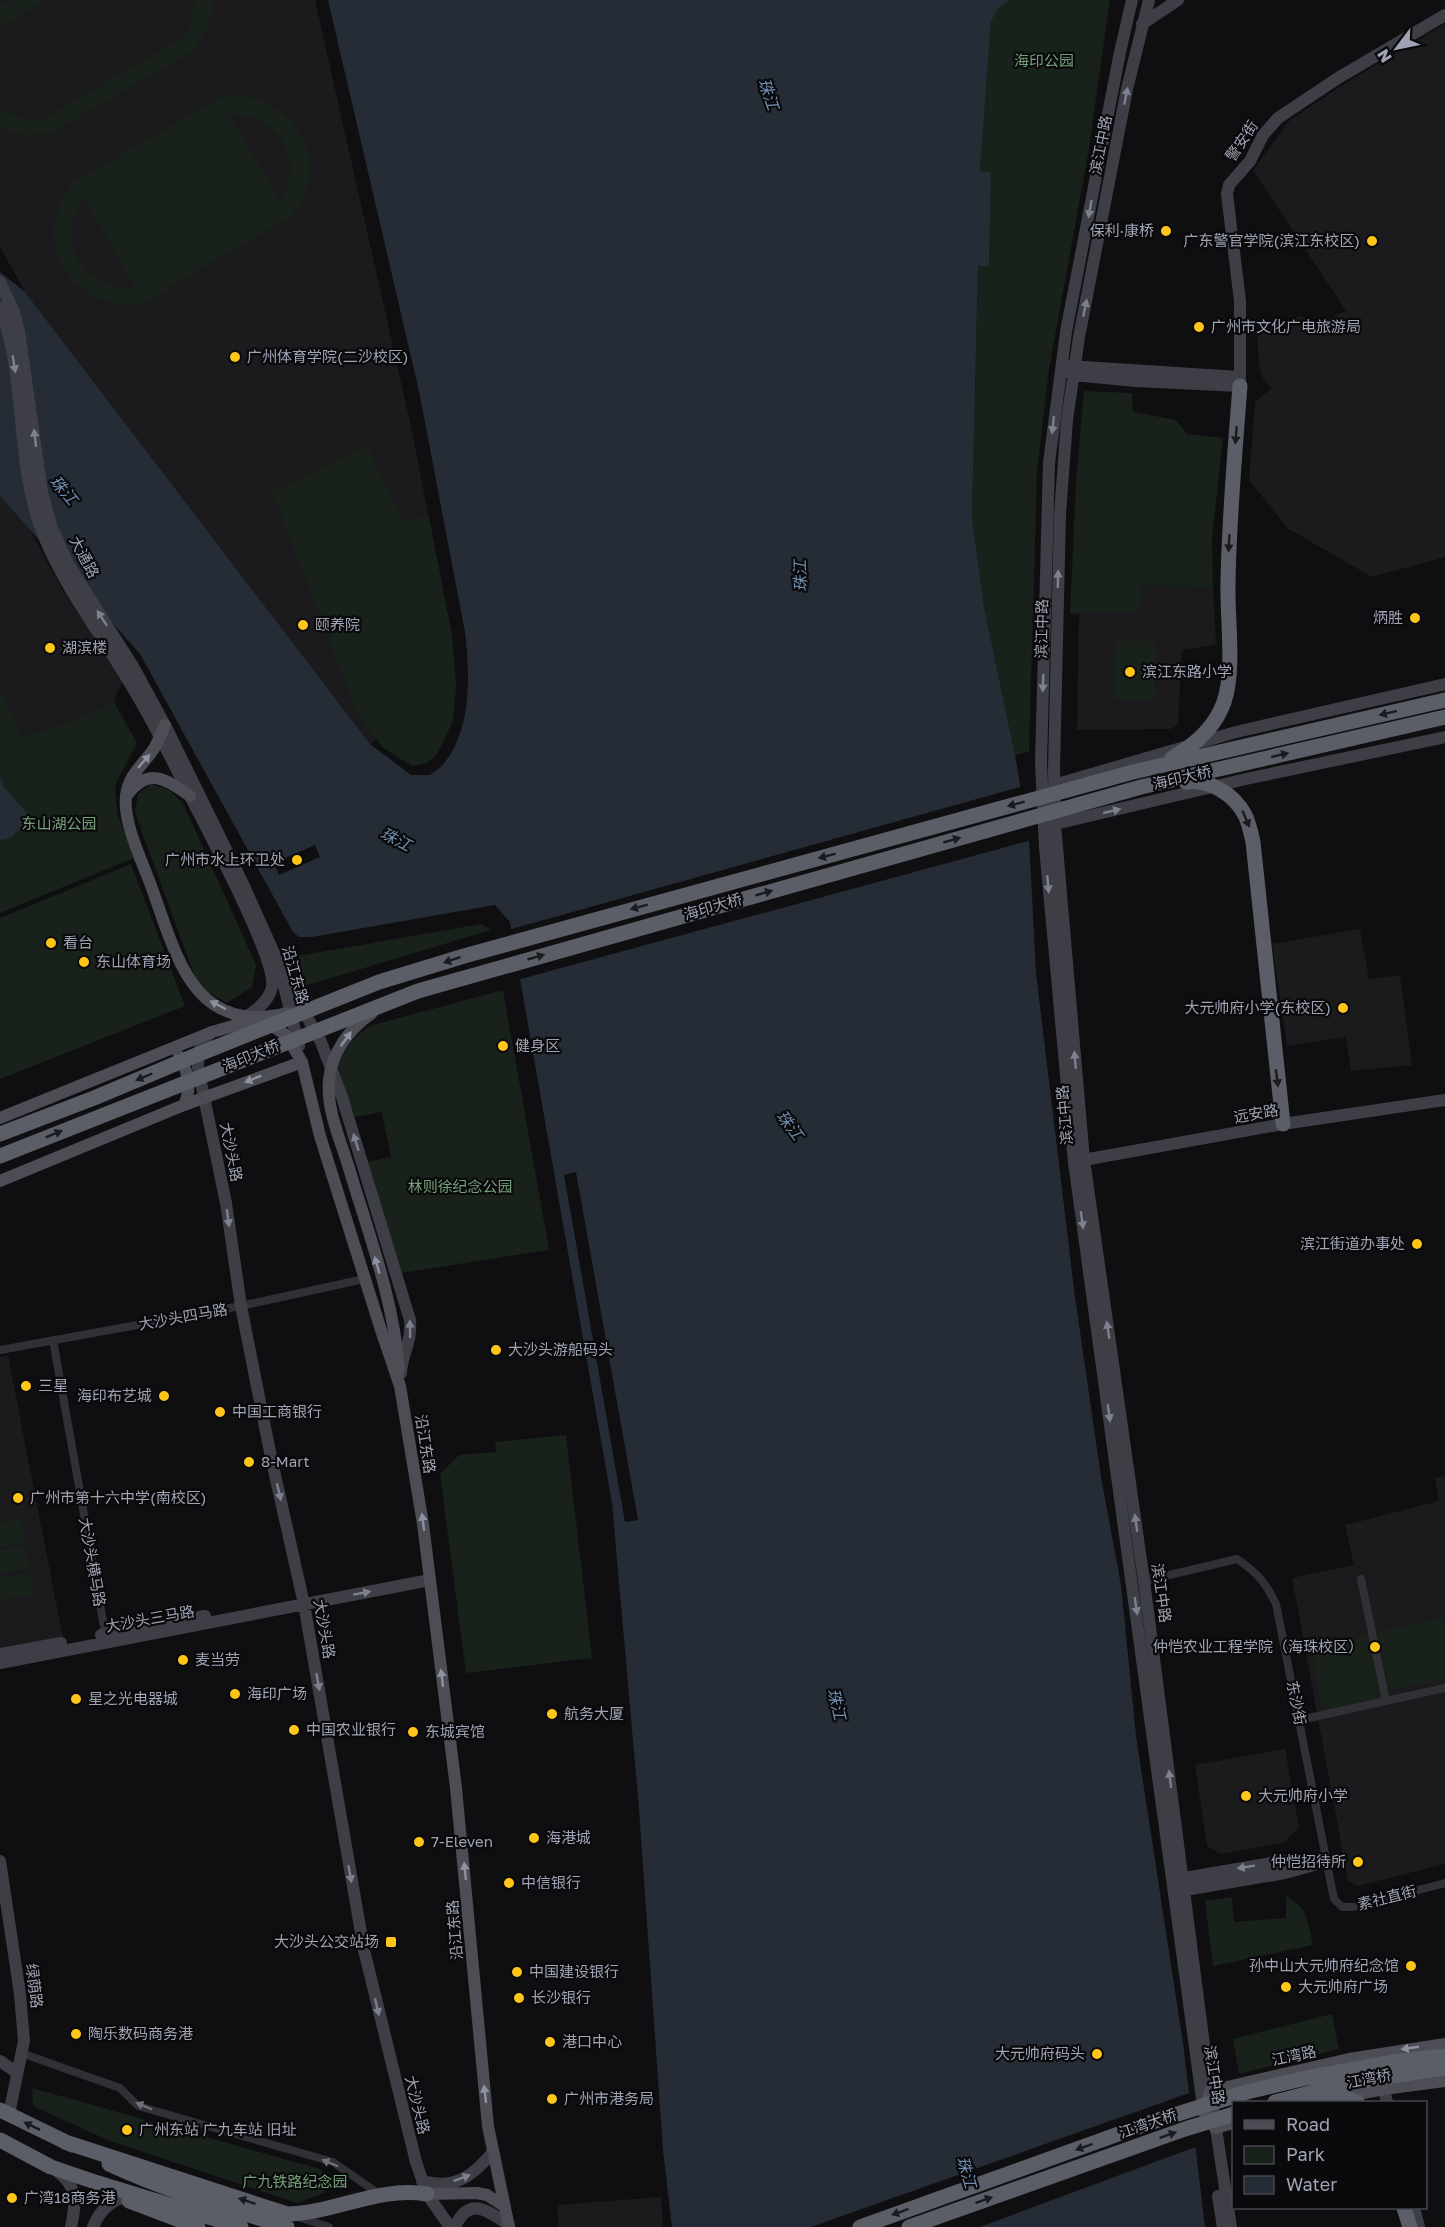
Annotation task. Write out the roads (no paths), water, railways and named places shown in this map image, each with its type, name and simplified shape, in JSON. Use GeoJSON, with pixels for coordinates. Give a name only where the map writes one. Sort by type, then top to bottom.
{"type":"FeatureCollection","features":[{"type":"Feature","properties":{"kind":"highway"},"geometry":{"type":"LineString","coordinates":[[1133,772],[1173,758],[1194,744],[1215,721],[1225,700],[1230,675],[1228,586],[1232,484],[1240,382]]}},
{"type":"Feature","properties":{"kind":"highway","name":"海印大桥"},"geometry":{"type":"LineString","coordinates":[[0,1134],[379,982],[501,945],[1133,772],[1445,700]]}},
{"type":"Feature","properties":{"kind":"highway","name":"海印大桥"},"geometry":{"type":"LineString","coordinates":[[0,1156],[400,997],[1141,787],[1445,717]]}},
{"type":"Feature","properties":{"kind":"highway"},"geometry":{"type":"LineString","coordinates":[[1141,787],[1194,781],[1208,783],[1227,793],[1245,815],[1253,842],[1283,1124]]}},
{"type":"Feature","properties":{"kind":"highway","name":"江湾大桥"},"geometry":{"type":"LineString","coordinates":[[860,2227],[1149,2123],[1247,2092],[1380,2064],[1445,2056]]}},
{"type":"Feature","properties":{"kind":"highway","name":"江湾桥"},"geometry":{"type":"LineString","coordinates":[[1293,2098],[1352,2082],[1445,2068]]}},
{"type":"Feature","properties":{"kind":"highway"},"geometry":{"type":"LineString","coordinates":[[1282,2101],[1332,2094],[1351,2101]]}},
{"type":"Feature","properties":{"kind":"highway"},"geometry":{"type":"LineString","coordinates":[[5,2112],[146,2181],[287,2220],[379,2194],[424,2188]]}},
{"type":"Feature","properties":{"kind":"highway","name":"江湾大桥"},"geometry":{"type":"LineString","coordinates":[[909,2227],[1232,2114]]}},
{"type":"Feature","properties":{"kind":"highway"},"geometry":{"type":"LineString","coordinates":[[0,2140],[51,2167],[127,2196],[163,2215],[198,2227]]}},
{"type":"Feature","properties":{"kind":"highway"},"geometry":{"type":"LineString","coordinates":[[127,2196],[241,2227]]}},
{"type":"Feature","properties":{"kind":"highway"},"geometry":{"type":"LineString","coordinates":[[1404,2209],[1408,2227]]}},
{"type":"Feature","properties":{"kind":"main road","name":"滨江中路"},"geometry":{"type":"LineString","coordinates":[[1132,0],[1099,160],[1061,368],[1049,464],[1041,762],[1042,805],[1079,1161],[1215,2128],[1231,2227]]}},
{"type":"Feature","properties":{"kind":"main road"},"geometry":{"type":"LineString","coordinates":[[1126,28],[1149,4],[1159,0]]}},
{"type":"Feature","properties":{"kind":"main road"},"geometry":{"type":"LineString","coordinates":[[1126,28],[1144,24],[1178,0]]}},
{"type":"Feature","properties":{"kind":"main road","name":"滨江中路"},"geometry":{"type":"LineString","coordinates":[[1149,4],[1127,89],[1074,370],[1063,461],[1054,785],[1055,824],[1079,1161],[1144,1581],[1181,1885],[1204,2111],[1222,2227]]}},
{"type":"Feature","properties":{"kind":"main road","name":"警安街"},"geometry":{"type":"LineString","coordinates":[[1240,382],[1240,301],[1227,194],[1229,185],[1250,160],[1269,127],[1278,118],[1338,78],[1445,15]]}},
{"type":"Feature","properties":{"kind":"main road","name":"大通路"},"geometry":{"type":"LineString","coordinates":[[0,282],[14,312],[24,352],[46,510],[68,564],[129,670],[160,738]]}},
{"type":"Feature","properties":{"kind":"main road","name":"大通路"},"geometry":{"type":"LineString","coordinates":[[0,308],[9,336],[27,468],[40,526],[60,572],[165,725]]}},
{"type":"Feature","properties":{"kind":"main road"},"geometry":{"type":"LineString","coordinates":[[1061,368],[1136,381],[1240,382]]}},
{"type":"Feature","properties":{"kind":"main road"},"geometry":{"type":"LineString","coordinates":[[1445,684],[1236,732],[1054,785],[1042,805],[1055,824],[1246,779],[1445,737]]}},
{"type":"Feature","properties":{"kind":"main road"},"geometry":{"type":"LineString","coordinates":[[165,725],[153,751],[135,771],[125,797],[127,817],[139,854],[182,969],[197,991],[216,1005],[249,1017],[274,1016],[315,1007]]}},
{"type":"Feature","properties":{"kind":"main road","name":"沿江东路"},"geometry":{"type":"LineString","coordinates":[[165,725],[278,962],[320,1136],[400,1386],[430,1580],[456,1788],[472,1942],[480,2056],[493,2152],[509,2226]]}},
{"type":"Feature","properties":{"kind":"main road"},"geometry":{"type":"LineString","coordinates":[[1236,732],[1227,743],[1228,752],[1234,769],[1246,779]]}},
{"type":"Feature","properties":{"kind":"main road","name":"沿江东路"},"geometry":{"type":"LineString","coordinates":[[160,738],[244,904],[271,971],[273,984],[270,995],[260,1007],[249,1015],[212,1032]]}},
{"type":"Feature","properties":{"kind":"main road"},"geometry":{"type":"LineString","coordinates":[[125,797],[138,784],[157,777],[170,782],[190,796]]}},
{"type":"Feature","properties":{"kind":"main road"},"geometry":{"type":"LineString","coordinates":[[278,962],[294,996],[321,1042],[342,1097],[410,1320],[411,1335],[402,1362],[400,1386]]}},
{"type":"Feature","properties":{"kind":"main road"},"geometry":{"type":"LineString","coordinates":[[400,997],[370,1014],[348,1034],[334,1060],[329,1088],[336,1125],[394,1321],[400,1386]]}},
{"type":"Feature","properties":{"kind":"main road"},"geometry":{"type":"LineString","coordinates":[[0,1118],[212,1032],[240,1024],[272,1026],[286,1035],[302,1062],[184,1105],[0,1180]]}},
{"type":"Feature","properties":{"kind":"main road","name":"大沙头路"},"geometry":{"type":"LineString","coordinates":[[212,1032],[202,1041],[198,1052],[198,1068],[226,1203],[241,1306],[271,1457],[304,1604],[364,1950],[424,2188],[450,2227]]}},
{"type":"Feature","properties":{"kind":"main road"},"geometry":{"type":"LineString","coordinates":[[170,1049],[177,1054],[187,1076],[189,1095],[184,1105]]}},
{"type":"Feature","properties":{"kind":"main road","name":"远安路"},"geometry":{"type":"LineString","coordinates":[[1079,1161],[1283,1124],[1445,1100]]}},
{"type":"Feature","properties":{"kind":"main road","name":"大沙头三马路"},"geometry":{"type":"LineString","coordinates":[[0,1654],[282,1610],[430,1580]]}},
{"type":"Feature","properties":{"kind":"main road","name":"大沙头三马路"},"geometry":{"type":"LineString","coordinates":[[0,1663],[106,1638]]}},
{"type":"Feature","properties":{"kind":"main road","name":"绿荫路"},"geometry":{"type":"LineString","coordinates":[[0,1861],[22,2008],[24,2041],[5,2112]]}},
{"type":"Feature","properties":{"kind":"main road"},"geometry":{"type":"LineString","coordinates":[[1181,1885],[1283,1861],[1325,1862]]}},
{"type":"Feature","properties":{"kind":"main road","name":"江湾路"},"geometry":{"type":"LineString","coordinates":[[1210,2091],[1376,2054],[1445,2044]]}},
{"type":"Feature","properties":{"kind":"main road"},"geometry":{"type":"LineString","coordinates":[[1376,2054],[1387,2101]]}},
{"type":"Feature","properties":{"kind":"main road"},"geometry":{"type":"LineString","coordinates":[[0,2061],[16,2072]]}},
{"type":"Feature","properties":{"kind":"main road"},"geometry":{"type":"LineString","coordinates":[[1327,2101],[1384,2089],[1445,2081]]}},
{"type":"Feature","properties":{"kind":"main road"},"geometry":{"type":"LineString","coordinates":[[1210,2091],[1204,2111],[1215,2128],[1232,2123]]}},
{"type":"Feature","properties":{"kind":"main road"},"geometry":{"type":"LineString","coordinates":[[424,2188],[460,2180],[479,2169],[493,2152]]}},
{"type":"Feature","properties":{"kind":"main road"},"geometry":{"type":"LineString","coordinates":[[51,2167],[70,2183],[74,2191],[75,2201],[71,2227]]}},
{"type":"Feature","properties":{"kind":"main road"},"geometry":{"type":"LineString","coordinates":[[424,2188],[487,2195],[504,2206]]}},
{"type":"Feature","properties":{"kind":"main road"},"geometry":{"type":"LineString","coordinates":[[93,2227],[103,2209],[127,2196]]}},
{"type":"Feature","properties":{"kind":"main road"},"geometry":{"type":"LineString","coordinates":[[455,2227],[467,2210],[475,2208],[482,2208],[509,2226]]}},
{"type":"Feature","properties":{"kind":"main road"},"geometry":{"type":"LineString","coordinates":[[1414,2209],[1419,2227]]}},
{"type":"Feature","properties":{"kind":"street","name":"大沙头四马路"},"geometry":{"type":"LineString","coordinates":[[0,1350],[241,1306],[364,1279]]}},
{"type":"Feature","properties":{"kind":"street","name":"大沙头横马路"},"geometry":{"type":"LineString","coordinates":[[53,1340],[106,1638]]}},
{"type":"Feature","properties":{"kind":"street","name":"东沙街"},"geometry":{"type":"LineString","coordinates":[[1144,1581],[1237,1559],[1257,1572],[1266,1585],[1275,1604],[1300,1720],[1325,1862]]}},
{"type":"Feature","properties":{"kind":"street"},"geometry":{"type":"LineString","coordinates":[[1361,1579],[1386,1701]]}},
{"type":"Feature","properties":{"kind":"street"},"geometry":{"type":"LineString","coordinates":[[1300,1720],[1445,1688]]}},
{"type":"Feature","properties":{"kind":"street","name":"素社直街"},"geometry":{"type":"LineString","coordinates":[[1325,1862],[1334,1899],[1342,1906],[1362,1905],[1445,1883]]}},
{"type":"Feature","properties":{"kind":"street"},"geometry":{"type":"LineString","coordinates":[[21,2053],[120,2088],[138,2106],[333,2162],[379,2194]]}},
{"type":"Feature","properties":{"kind":"street"},"geometry":{"type":"LineString","coordinates":[[287,2220],[329,2227]]}},
{"type":"Feature","properties":{"kind":"water","name":"珠江"},"geometry":{"type":"Polygon","coordinates":[[[328,0],[1010,0],[998,8],[991,22],[980,171],[991,172],[989,266],[978,266],[972,517],[984,607],[1015,755],[1029,838],[1036,973],[1075,1297],[1101,1477],[1121,1585],[1136,1736],[1183,2043],[1205,2227],[672,2227],[663,2150],[639,1809],[612,1503],[510,922],[495,905],[312,937],[299,937],[293,932],[140,654],[0,496],[0,272],[25,292],[370,744],[411,775],[430,775],[443,765],[453,750],[460,734],[467,700],[468,665],[465,632],[419,391],[328,0]]]}},
{"type":"Feature","properties":{"kind":"water"},"geometry":{"type":"Polygon","coordinates":[[[0,776],[4,787],[30,817],[11,838],[0,840],[0,776]]]}},
{"type":"Feature","properties":{"kind":"place","name":"保利·康桥"},"geometry":{"type":"Point","coordinates":[1166,231]}},
{"type":"Feature","properties":{"kind":"place","name":"广东警官学院(滨江东校区)"},"geometry":{"type":"Point","coordinates":[1372,241]}},
{"type":"Feature","properties":{"kind":"place","name":"广州市文化广电旅游局"},"geometry":{"type":"Point","coordinates":[1199,327]}},
{"type":"Feature","properties":{"kind":"place","name":"广州体育学院(二沙校区)"},"geometry":{"type":"Point","coordinates":[235,357]}},
{"type":"Feature","properties":{"kind":"place","name":"炳胜"},"geometry":{"type":"Point","coordinates":[1415,618]}},
{"type":"Feature","properties":{"kind":"place","name":"颐养院"},"geometry":{"type":"Point","coordinates":[303,625]}},
{"type":"Feature","properties":{"kind":"place","name":"湖滨楼"},"geometry":{"type":"Point","coordinates":[50,648]}},
{"type":"Feature","properties":{"kind":"place","name":"滨江东路小学"},"geometry":{"type":"Point","coordinates":[1130,672]}},
{"type":"Feature","properties":{"kind":"place","name":"广州市水上环卫处"},"geometry":{"type":"Point","coordinates":[297,860]}},
{"type":"Feature","properties":{"kind":"place","name":"看台"},"geometry":{"type":"Point","coordinates":[51,943]}},
{"type":"Feature","properties":{"kind":"place","name":"东山体育场"},"geometry":{"type":"Point","coordinates":[84,962]}},
{"type":"Feature","properties":{"kind":"place","name":"大元帅府小学(东校区)"},"geometry":{"type":"Point","coordinates":[1343,1008]}},
{"type":"Feature","properties":{"kind":"place","name":"健身区"},"geometry":{"type":"Point","coordinates":[503,1046]}},
{"type":"Feature","properties":{"kind":"place","name":"滨江街道办事处"},"geometry":{"type":"Point","coordinates":[1417,1244]}},
{"type":"Feature","properties":{"kind":"place","name":"大沙头游船码头"},"geometry":{"type":"Point","coordinates":[496,1350]}},
{"type":"Feature","properties":{"kind":"place","name":"三星"},"geometry":{"type":"Point","coordinates":[26,1386]}},
{"type":"Feature","properties":{"kind":"place","name":"海印布艺城"},"geometry":{"type":"Point","coordinates":[164,1396]}},
{"type":"Feature","properties":{"kind":"place","name":"中国工商银行"},"geometry":{"type":"Point","coordinates":[220,1412]}},
{"type":"Feature","properties":{"kind":"place","name":"8-Mart"},"geometry":{"type":"Point","coordinates":[249,1462]}},
{"type":"Feature","properties":{"kind":"place","name":"广州市第十六中学(南校区)"},"geometry":{"type":"Point","coordinates":[18,1498]}},
{"type":"Feature","properties":{"kind":"place","name":"仲恺农业工程学院（海珠校区）"},"geometry":{"type":"Point","coordinates":[1375,1647]}},
{"type":"Feature","properties":{"kind":"place","name":"麦当劳"},"geometry":{"type":"Point","coordinates":[183,1660]}},
{"type":"Feature","properties":{"kind":"place","name":"海印广场"},"geometry":{"type":"Point","coordinates":[235,1694]}},
{"type":"Feature","properties":{"kind":"place","name":"星之光电器城"},"geometry":{"type":"Point","coordinates":[76,1699]}},
{"type":"Feature","properties":{"kind":"place","name":"航务大厦"},"geometry":{"type":"Point","coordinates":[552,1714]}},
{"type":"Feature","properties":{"kind":"place","name":"中国农业银行"},"geometry":{"type":"Point","coordinates":[294,1730]}},
{"type":"Feature","properties":{"kind":"place","name":"东城宾馆"},"geometry":{"type":"Point","coordinates":[413,1732]}},
{"type":"Feature","properties":{"kind":"place","name":"大元帅府小学"},"geometry":{"type":"Point","coordinates":[1246,1796]}},
{"type":"Feature","properties":{"kind":"place","name":"海港城"},"geometry":{"type":"Point","coordinates":[534,1838]}},
{"type":"Feature","properties":{"kind":"place","name":"7-Eleven"},"geometry":{"type":"Point","coordinates":[419,1842]}},
{"type":"Feature","properties":{"kind":"place","name":"仲恺招待所"},"geometry":{"type":"Point","coordinates":[1358,1862]}},
{"type":"Feature","properties":{"kind":"place","name":"中信银行"},"geometry":{"type":"Point","coordinates":[509,1883]}},
{"type":"Feature","properties":{"kind":"place","name":"大沙头公交站场"},"geometry":{"type":"Point","coordinates":[391,1942]}},
{"type":"Feature","properties":{"kind":"place","name":"孙中山大元帅府纪念馆"},"geometry":{"type":"Point","coordinates":[1411,1966]}},
{"type":"Feature","properties":{"kind":"place","name":"中国建设银行"},"geometry":{"type":"Point","coordinates":[517,1972]}},
{"type":"Feature","properties":{"kind":"place","name":"大元帅府广场"},"geometry":{"type":"Point","coordinates":[1286,1987]}},
{"type":"Feature","properties":{"kind":"place","name":"长沙银行"},"geometry":{"type":"Point","coordinates":[519,1998]}},
{"type":"Feature","properties":{"kind":"place","name":"陶乐数码商务港"},"geometry":{"type":"Point","coordinates":[76,2034]}},
{"type":"Feature","properties":{"kind":"place","name":"港口中心"},"geometry":{"type":"Point","coordinates":[550,2042]}},
{"type":"Feature","properties":{"kind":"place","name":"大元帅府码头"},"geometry":{"type":"Point","coordinates":[1097,2054]}},
{"type":"Feature","properties":{"kind":"place","name":"广州市港务局"},"geometry":{"type":"Point","coordinates":[552,2099]}},
{"type":"Feature","properties":{"kind":"place","name":"广州东站 广九车站 旧址"},"geometry":{"type":"Point","coordinates":[127,2130]}},
{"type":"Feature","properties":{"kind":"place","name":"广湾18商务港"},"geometry":{"type":"Point","coordinates":[12,2198]}},
{"type":"Feature","properties":{"kind":"park label","name":"海印公园"},"geometry":{"type":"Point","coordinates":[1044,61]}},
{"type":"Feature","properties":{"kind":"park label","name":"东山湖公园"},"geometry":{"type":"Point","coordinates":[59,824]}},
{"type":"Feature","properties":{"kind":"park label","name":"林则徐纪念公园"},"geometry":{"type":"Point","coordinates":[460,1187]}},
{"type":"Feature","properties":{"kind":"park label","name":"广九铁路纪念园"},"geometry":{"type":"Point","coordinates":[295,2182]}}]}
